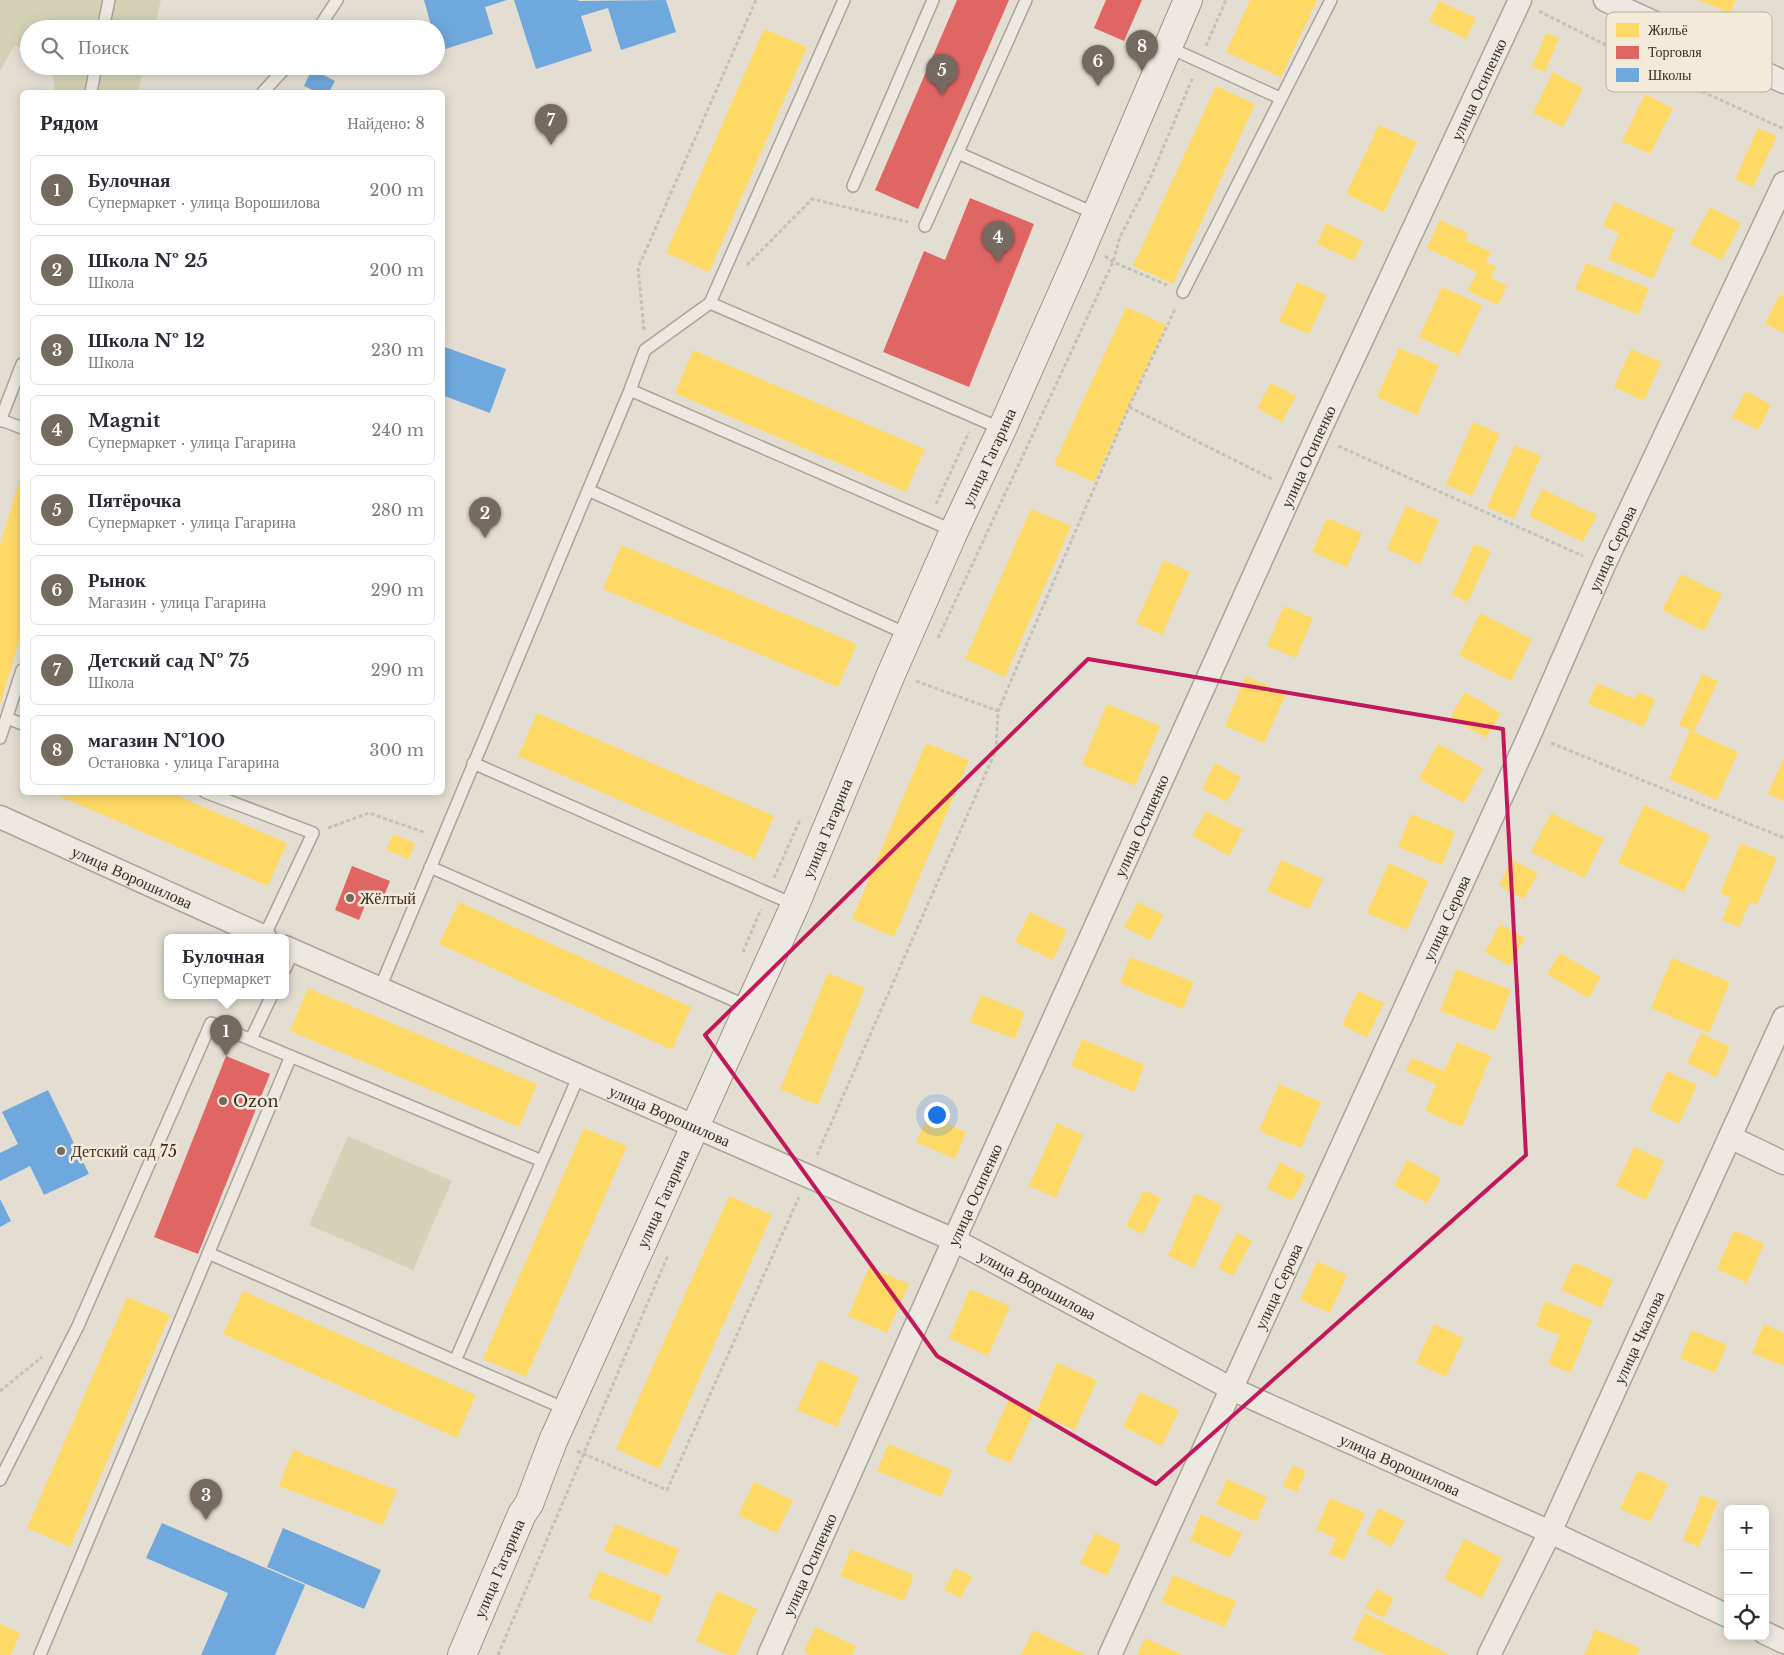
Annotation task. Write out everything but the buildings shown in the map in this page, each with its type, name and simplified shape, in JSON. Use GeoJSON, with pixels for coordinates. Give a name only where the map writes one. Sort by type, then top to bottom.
{"type":"FeatureCollection","features":[{"type":"Feature","properties":{"kind":"main road","name":"улица Гагарина"},"geometry":{"type":"LineString","coordinates":[[462,1655],[522,1514],[529,1504],[553,1441],[795,904],[892,672],[954,531],[1002,429],[1188,0]]}},
{"type":"Feature","properties":{"kind":"street"},"geometry":{"type":"LineString","coordinates":[[1605,0],[1631,12]]}},
{"type":"Feature","properties":{"kind":"street","name":"улица Осипенко"},"geometry":{"type":"LineString","coordinates":[[769,1655],[1317,436],[1520,1]]}},
{"type":"Feature","properties":{"kind":"street"},"geometry":{"type":"LineString","coordinates":[[1772,77],[1784,82]]}},
{"type":"Feature","properties":{"kind":"street","name":"улица Серова"},"geometry":{"type":"LineString","coordinates":[[1110,1655],[1530,734],[1604,565],[1784,183]]}},
{"type":"Feature","properties":{"kind":"street","name":"улица Ворошилова"},"geometry":{"type":"LineString","coordinates":[[0,817],[257,934]]}},
{"type":"Feature","properties":{"kind":"street","name":"улица Ворошилова"},"geometry":{"type":"LineString","coordinates":[[289,957],[380,988],[954,1240],[1232,1389],[1550,1532],[1724,1614]]}},
{"type":"Feature","properties":{"kind":"street","name":"улица Чкалова"},"geometry":{"type":"LineString","coordinates":[[1489,1655],[1550,1532],[1784,1018]]}},
{"type":"Feature","properties":{"kind":"street"},"geometry":{"type":"LineString","coordinates":[[1730,1138],[1784,1163]]}},
{"type":"Feature","properties":{"kind":"street"},"geometry":{"type":"LineString","coordinates":[[1769,1635],[1784,1642]]}},
{"type":"Feature","properties":{"kind":"lane"},"geometry":{"type":"LineString","coordinates":[[105,20],[109,0]]}},
{"type":"Feature","properties":{"kind":"lane"},"geometry":{"type":"LineString","coordinates":[[324,20],[337,0]]}},
{"type":"Feature","properties":{"kind":"lane"},"geometry":{"type":"LineString","coordinates":[[380,988],[646,350],[710,303],[844,0]]}},
{"type":"Feature","properties":{"kind":"lane"},"geometry":{"type":"LineString","coordinates":[[853,186],[933,0]]}},
{"type":"Feature","properties":{"kind":"lane"},"geometry":{"type":"LineString","coordinates":[[925,226],[1026,0]]}},
{"type":"Feature","properties":{"kind":"lane"},"geometry":{"type":"LineString","coordinates":[[1183,292],[1331,0]]}},
{"type":"Feature","properties":{"kind":"lane"},"geometry":{"type":"LineString","coordinates":[[1168,47],[1280,98]]}},
{"type":"Feature","properties":{"kind":"lane"},"geometry":{"type":"LineString","coordinates":[[91,90],[94,75]]}},
{"type":"Feature","properties":{"kind":"lane"},"geometry":{"type":"LineString","coordinates":[[265,90],[279,75]]}},
{"type":"Feature","properties":{"kind":"lane"},"geometry":{"type":"LineString","coordinates":[[958,153],[1096,214]]}},
{"type":"Feature","properties":{"kind":"lane"},"geometry":{"type":"LineString","coordinates":[[710,303],[1002,429]]}},
{"type":"Feature","properties":{"kind":"lane"},"geometry":{"type":"LineString","coordinates":[[20,369],[0,421],[20,427]]}},
{"type":"Feature","properties":{"kind":"lane"},"geometry":{"type":"LineString","coordinates":[[630,390],[954,531]]}},
{"type":"Feature","properties":{"kind":"lane"},"geometry":{"type":"LineString","coordinates":[[588,490],[909,635]]}},
{"type":"Feature","properties":{"kind":"lane"},"geometry":{"type":"LineString","coordinates":[[0,738],[20,676]]}},
{"type":"Feature","properties":{"kind":"lane"},"geometry":{"type":"LineString","coordinates":[[7,718],[20,723]]}},
{"type":"Feature","properties":{"kind":"lane"},"geometry":{"type":"LineString","coordinates":[[473,763],[795,904]]}},
{"type":"Feature","properties":{"kind":"lane"},"geometry":{"type":"LineString","coordinates":[[213,795],[313,833],[265,934]]}},
{"type":"Feature","properties":{"kind":"lane"},"geometry":{"type":"LineString","coordinates":[[430,866],[749,1007]]}},
{"type":"Feature","properties":{"kind":"lane"},"geometry":{"type":"LineString","coordinates":[[251,1040],[270,999]]}},
{"type":"Feature","properties":{"kind":"lane"},"geometry":{"type":"LineString","coordinates":[[0,1480],[78,1326],[211,1023],[542,1161]]}},
{"type":"Feature","properties":{"kind":"lane"},"geometry":{"type":"LineString","coordinates":[[40,1655],[291,1056]]}},
{"type":"Feature","properties":{"kind":"lane"},"geometry":{"type":"LineString","coordinates":[[455,1361],[579,1075]]}},
{"type":"Feature","properties":{"kind":"lane"},"geometry":{"type":"LineString","coordinates":[[208,1253],[568,1410]]}},
{"type":"Feature","properties":{"kind":"path"},"geometry":{"type":"LineString","coordinates":[[646,350],[638,268],[756,0]]}},
{"type":"Feature","properties":{"kind":"path"},"geometry":{"type":"LineString","coordinates":[[1084,325],[1113,262],[1120,238],[1150,179],[1226,0]]}},
{"type":"Feature","properties":{"kind":"path"},"geometry":{"type":"LineString","coordinates":[[1520,1],[1606,45]]}},
{"type":"Feature","properties":{"kind":"path"},"geometry":{"type":"LineString","coordinates":[[1703,92],[1784,129]]}},
{"type":"Feature","properties":{"kind":"path"},"geometry":{"type":"LineString","coordinates":[[744,268],[812,199],[925,226]]}},
{"type":"Feature","properties":{"kind":"path"},"geometry":{"type":"LineString","coordinates":[[553,1441],[667,1490],[808,1176],[996,750],[998,710],[1129,408],[1183,292],[1113,262],[1084,242]]}},
{"type":"Feature","properties":{"kind":"path"},"geometry":{"type":"LineString","coordinates":[[1129,408],[1293,490]]}},
{"type":"Feature","properties":{"kind":"path"},"geometry":{"type":"LineString","coordinates":[[1317,436],[1604,565]]}},
{"type":"Feature","properties":{"kind":"path"},"geometry":{"type":"LineString","coordinates":[[892,672],[998,710]]}},
{"type":"Feature","properties":{"kind":"path"},"geometry":{"type":"LineString","coordinates":[[1530,734],[1784,838]]}},
{"type":"Feature","properties":{"kind":"path"},"geometry":{"type":"LineString","coordinates":[[313,833],[369,813],[441,839]]}},
{"type":"Feature","properties":{"kind":"path"},"geometry":{"type":"LineString","coordinates":[[0,1391],[42,1356]]}},
{"type":"Feature","properties":{"kind":"highlighted area"},"geometry":{"type":"Polygon","coordinates":[[[1088,659],[1503,729],[1526,1155],[1156,1484],[937,1356],[705,1035],[1088,659]]]}},
{"type":"Feature","properties":{"kind":"shaded area"},"geometry":{"type":"Polygon","coordinates":[[[0,0],[161,0],[156,20],[20,20],[20,48],[15,45],[0,71],[0,0]]]}},
{"type":"Feature","properties":{"kind":"shaded area"},"geometry":{"type":"Polygon","coordinates":[[[53,75],[142,75],[138,90],[55,90],[53,75]]]}},
{"type":"Feature","properties":{"kind":"shaded area"},"geometry":{"type":"Polygon","coordinates":[[[348,1136],[452,1181],[413,1270],[309,1225],[348,1136]]]}},
{"type":"Feature","properties":{"kind":"place","name":"магазин №100"},"geometry":{"type":"Point","coordinates":[1142,71]}},
{"type":"Feature","properties":{"kind":"place","name":"Рынок"},"geometry":{"type":"Point","coordinates":[1098,86]}},
{"type":"Feature","properties":{"kind":"place","name":"Пятёрочка"},"geometry":{"type":"Point","coordinates":[942,95]}},
{"type":"Feature","properties":{"kind":"place","name":"Детский сад № 75"},"geometry":{"type":"Point","coordinates":[551,145]}},
{"type":"Feature","properties":{"kind":"place","name":"Magnit"},"geometry":{"type":"Point","coordinates":[998,262]}},
{"type":"Feature","properties":{"kind":"place","name":"Школа № 25"},"geometry":{"type":"Point","coordinates":[485,538]}},
{"type":"Feature","properties":{"kind":"place","name":"Жёлтый"},"geometry":{"type":"Point","coordinates":[350,898]}},
{"type":"Feature","properties":{"kind":"place","name":"Булочная"},"geometry":{"type":"Point","coordinates":[226,1056]}},
{"type":"Feature","properties":{"kind":"place","name":"Ozon"},"geometry":{"type":"Point","coordinates":[223,1101]}},
{"type":"Feature","properties":{"kind":"place","name":"Детский сад 75"},"geometry":{"type":"Point","coordinates":[61,1151]}},
{"type":"Feature","properties":{"kind":"place","name":"Школа № 12"},"geometry":{"type":"Point","coordinates":[206,1520]}}]}
